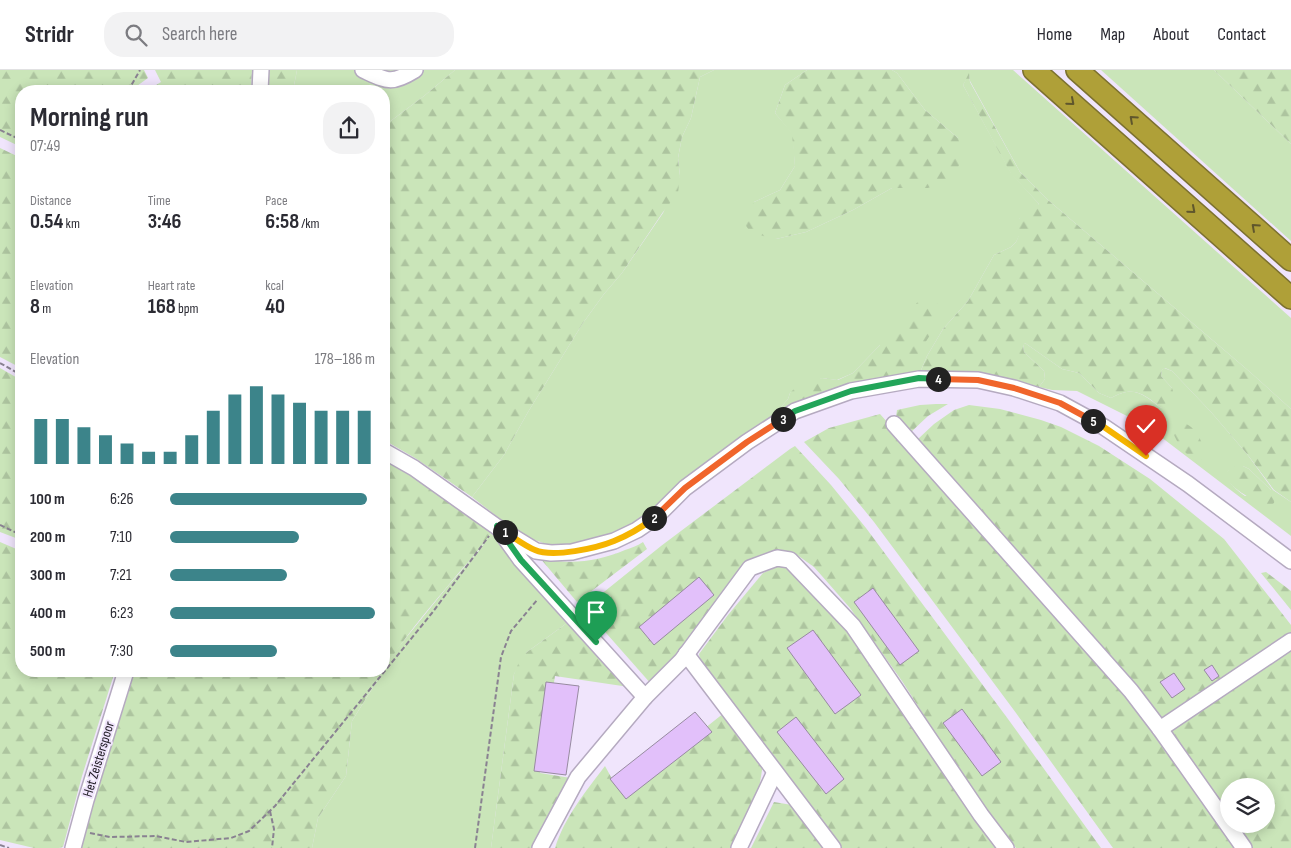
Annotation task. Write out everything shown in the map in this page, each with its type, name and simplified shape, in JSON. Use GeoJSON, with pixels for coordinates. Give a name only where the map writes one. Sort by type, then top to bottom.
{"type":"FeatureCollection","features":[{"type":"Feature","properties":{"kind":"highway"},"geometry":{"type":"LineString","coordinates":[[1034,70],[1291,298]]}},
{"type":"Feature","properties":{"kind":"highway"},"geometry":{"type":"LineString","coordinates":[[1078,70],[1291,260]]}},
{"type":"Feature","properties":{"kind":"street"},"geometry":{"type":"LineString","coordinates":[[260,85],[261,70]]}},
{"type":"Feature","properties":{"kind":"street"},"geometry":{"type":"LineString","coordinates":[[363,70],[387,81],[403,77],[415,70]]}},
{"type":"Feature","properties":{"kind":"street"},"geometry":{"type":"LineString","coordinates":[[390,454],[414,468],[536,551],[552,553],[572,552],[614,541],[637,530],[656,516],[693,482],[747,442],[795,411],[851,391],[919,378],[978,380],[1014,388],[1060,403],[1104,427],[1188,484],[1291,561]]}},
{"type":"Feature","properties":{"kind":"street"},"geometry":{"type":"LineString","coordinates":[[894,424],[1131,691],[1244,848]]}},
{"type":"Feature","properties":{"kind":"street"},"geometry":{"type":"LineString","coordinates":[[497,526],[521,560],[645,697]]}},
{"type":"Feature","properties":{"kind":"street"},"geometry":{"type":"LineString","coordinates":[[540,848],[578,777],[645,697],[686,654],[750,568],[777,558],[790,560],[853,626],[981,815],[1006,848]]}},
{"type":"Feature","properties":{"kind":"street"},"geometry":{"type":"LineString","coordinates":[[1160,729],[1291,641]]}},
{"type":"Feature","properties":{"kind":"street"},"geometry":{"type":"LineString","coordinates":[[686,654],[833,848]]}},
{"type":"Feature","properties":{"kind":"street","name":"Het Zeisterspoor"},"geometry":{"type":"LineString","coordinates":[[73,848],[77,828],[124,677]]}},
{"type":"Feature","properties":{"kind":"street"},"geometry":{"type":"LineString","coordinates":[[739,848],[775,772]]}},
{"type":"Feature","properties":{"kind":"path"},"geometry":{"type":"LineString","coordinates":[[131,85],[140,70]]}},
{"type":"Feature","properties":{"kind":"path"},"geometry":{"type":"LineString","coordinates":[[0,130],[15,137]]}},
{"type":"Feature","properties":{"kind":"path"},"geometry":{"type":"LineString","coordinates":[[0,363],[15,372]]}},
{"type":"Feature","properties":{"kind":"path"},"geometry":{"type":"LineString","coordinates":[[0,525],[15,532]]}},
{"type":"Feature","properties":{"kind":"path"},"geometry":{"type":"LineString","coordinates":[[390,664],[432,613],[497,526]]}},
{"type":"Feature","properties":{"kind":"path"},"geometry":{"type":"LineString","coordinates":[[475,848],[501,657],[511,631],[547,588]]}},
{"type":"Feature","properties":{"kind":"path"},"geometry":{"type":"LineString","coordinates":[[77,828],[96,835],[110,837],[156,836],[186,842],[231,838],[249,831],[270,811],[380,677]]}},
{"type":"Feature","properties":{"kind":"path"},"geometry":{"type":"LineString","coordinates":[[270,811],[274,829],[272,848]]}},
{"type":"Feature","properties":{"kind":"path"},"geometry":{"type":"LineString","coordinates":[[0,845],[9,848]]}},
{"type":"Feature","properties":{"kind":"green space"},"geometry":{"type":"Polygon","coordinates":[[[0,70],[144,70],[148,78],[138,85],[15,85],[15,144],[0,137],[0,70]]]}},
{"type":"Feature","properties":{"kind":"green space"},"geometry":{"type":"Polygon","coordinates":[[[155,70],[252,70],[251,85],[156,85],[161,82],[155,70]]]}},
{"type":"Feature","properties":{"kind":"green space"},"geometry":{"type":"Polygon","coordinates":[[[268,70],[297,70],[294,85],[267,85],[268,70]]]}},
{"type":"Feature","properties":{"kind":"green space"},"geometry":{"type":"Polygon","coordinates":[[[297,70],[455,70],[390,122],[390,85],[294,85],[297,70]]]}},
{"type":"Feature","properties":{"kind":"green space"},"geometry":{"type":"Polygon","coordinates":[[[455,70],[714,70],[700,77],[691,118],[682,137],[678,158],[680,176],[678,193],[622,273],[583,323],[504,455],[472,497],[415,458],[390,443],[390,122],[455,70]]]}},
{"type":"Feature","properties":{"kind":"green space"},"geometry":{"type":"Polygon","coordinates":[[[714,70],[807,70],[785,85],[775,113],[793,134],[795,166],[780,190],[754,202],[776,239],[806,232],[853,210],[892,188],[928,188],[958,138],[925,110],[897,73],[892,70],[1013,70],[1291,318],[1291,409],[1048,200],[1020,172],[970,81],[969,75],[963,85],[1011,173],[1039,204],[1019,219],[1019,236],[1016,242],[1011,247],[994,255],[968,301],[943,329],[927,356],[919,375],[904,376],[880,345],[853,373],[837,380],[822,378],[790,393],[788,399],[775,414],[771,425],[658,513],[606,543],[552,546],[529,538],[513,529],[472,497],[504,455],[583,323],[622,273],[663,213],[680,176],[678,158],[682,137],[691,118],[700,77],[714,70]]]}},
{"type":"Feature","properties":{"kind":"green space"},"geometry":{"type":"Polygon","coordinates":[[[807,70],[892,70],[897,73],[925,110],[958,138],[964,156],[955,173],[944,182],[928,188],[892,188],[853,210],[806,232],[776,239],[751,233],[742,220],[754,202],[780,190],[795,166],[792,134],[775,113],[785,85],[807,70]]]}},
{"type":"Feature","properties":{"kind":"green space"},"geometry":{"type":"Polygon","coordinates":[[[1101,70],[1214,70],[1291,144],[1291,241],[1101,70]]]}},
{"type":"Feature","properties":{"kind":"green space"},"geometry":{"type":"Polygon","coordinates":[[[1214,70],[1291,70],[1291,144],[1214,70]]]}},
{"type":"Feature","properties":{"kind":"green space"},"geometry":{"type":"Polygon","coordinates":[[[969,73],[970,82],[1020,172],[1048,200],[1291,409],[1291,502],[1274,490],[1247,454],[1211,412],[1172,371],[1165,368],[1162,370],[1161,376],[1172,388],[1174,395],[1161,408],[1144,395],[1138,393],[1126,392],[1111,398],[1099,393],[1079,373],[1062,369],[1025,343],[1023,345],[1024,352],[1044,371],[1045,379],[1039,387],[1009,379],[919,375],[927,356],[943,329],[968,301],[994,255],[1011,247],[1016,242],[1019,235],[1019,219],[1025,210],[1039,204],[1011,174],[963,85],[969,73]]]}},
{"type":"Feature","properties":{"kind":"green space"},"geometry":{"type":"Polygon","coordinates":[[[0,148],[15,155],[15,365],[0,357],[0,148]]]}},
{"type":"Feature","properties":{"kind":"green space"},"geometry":{"type":"Polygon","coordinates":[[[932,296],[938,305],[939,321],[904,376],[771,425],[775,414],[788,399],[790,393],[800,383],[822,378],[838,380],[853,373],[922,297],[932,296]]]}},
{"type":"Feature","properties":{"kind":"green space"},"geometry":{"type":"Polygon","coordinates":[[[1025,343],[1062,369],[1079,373],[1099,393],[1111,398],[1126,392],[1138,393],[1161,408],[1172,388],[1161,376],[1162,370],[1164,368],[1172,371],[1247,454],[1273,490],[1291,502],[1291,536],[1161,437],[1129,417],[1077,391],[1052,390],[1039,387],[1045,379],[1044,371],[1024,352],[1023,344],[1025,343]],[[1243,466],[1228,471],[1228,479],[1235,488],[1245,496],[1271,490],[1249,469],[1243,466]]]}},
{"type":"Feature","properties":{"kind":"green space"},"geometry":{"type":"Polygon","coordinates":[[[0,368],[15,377],[15,538],[0,532],[0,368]]]}},
{"type":"Feature","properties":{"kind":"green space"},"geometry":{"type":"Polygon","coordinates":[[[948,404],[928,416],[910,433],[896,417],[897,410],[948,404]]]}},
{"type":"Feature","properties":{"kind":"green space"},"geometry":{"type":"Polygon","coordinates":[[[969,405],[1000,409],[1061,427],[1099,446],[1150,479],[1224,539],[1291,625],[1291,848],[1251,848],[1241,833],[1275,833],[1275,778],[1220,778],[1220,802],[1164,723],[917,440],[934,424],[954,410],[969,405]]]}},
{"type":"Feature","properties":{"kind":"green space"},"geometry":{"type":"Polygon","coordinates":[[[880,414],[1136,703],[1220,821],[1220,833],[1228,833],[1239,848],[1113,848],[1016,713],[874,522],[839,479],[804,442],[829,428],[880,414]]]}},
{"type":"Feature","properties":{"kind":"green space"},"geometry":{"type":"Polygon","coordinates":[[[1177,424],[1190,426],[1197,434],[1203,449],[1202,459],[1194,461],[1180,447],[1172,428],[1177,424]]]}},
{"type":"Feature","properties":{"kind":"green space"},"geometry":{"type":"Polygon","coordinates":[[[795,446],[831,485],[866,528],[1101,848],[1016,848],[976,797],[902,681],[850,608],[814,567],[793,552],[776,552],[761,559],[652,685],[584,608],[661,546],[795,446]]]}},
{"type":"Feature","properties":{"kind":"green space"},"geometry":{"type":"Polygon","coordinates":[[[390,460],[481,521],[491,533],[398,648],[390,661],[390,460]]]}},
{"type":"Feature","properties":{"kind":"green space"},"geometry":{"type":"Polygon","coordinates":[[[1236,466],[1243,466],[1249,469],[1271,490],[1275,497],[1274,503],[1270,506],[1255,500],[1230,483],[1227,477],[1228,471],[1236,466]]]}},
{"type":"Feature","properties":{"kind":"green space"},"geometry":{"type":"Polygon","coordinates":[[[491,533],[542,590],[567,623],[527,652],[514,674],[491,848],[312,848],[318,818],[346,776],[352,721],[380,677],[390,677],[390,660],[397,649],[481,548],[491,533]]]}},
{"type":"Feature","properties":{"kind":"green space"},"geometry":{"type":"Polygon","coordinates":[[[0,542],[15,548],[15,677],[113,677],[82,776],[63,847],[34,848],[0,840],[0,542]]]}},
{"type":"Feature","properties":{"kind":"green space"},"geometry":{"type":"Polygon","coordinates":[[[643,542],[647,549],[577,602],[540,558],[572,562],[593,560],[634,547],[643,542]]]}},
{"type":"Feature","properties":{"kind":"green space"},"geometry":{"type":"Polygon","coordinates":[[[779,566],[789,567],[826,600],[999,848],[841,848],[702,668],[699,654],[728,615],[763,573],[779,566]]]}},
{"type":"Feature","properties":{"kind":"green space"},"geometry":{"type":"Polygon","coordinates":[[[1266,572],[1291,591],[1291,610],[1261,573],[1266,572]]]}},
{"type":"Feature","properties":{"kind":"green space"},"geometry":{"type":"Polygon","coordinates":[[[567,623],[573,626],[629,687],[555,676],[540,773],[577,779],[541,848],[491,848],[514,674],[519,662],[527,652],[567,623]]]}},
{"type":"Feature","properties":{"kind":"green space"},"geometry":{"type":"Polygon","coordinates":[[[133,677],[379,677],[352,721],[346,776],[318,818],[312,848],[81,848],[133,677]]]}},
{"type":"Feature","properties":{"kind":"green space"},"geometry":{"type":"Polygon","coordinates":[[[724,713],[763,764],[758,795],[731,848],[555,848],[570,815],[605,766],[623,793],[724,713]]]}},
{"type":"Feature","properties":{"kind":"green space"},"geometry":{"type":"Polygon","coordinates":[[[774,802],[792,805],[828,848],[751,848],[774,802]]]}},
{"type":"Feature","properties":{"kind":"building"},"geometry":{"type":"Polygon","coordinates":[[[699,577],[714,595],[654,645],[639,627],[699,577]]]}},
{"type":"Feature","properties":{"kind":"building"},"geometry":{"type":"Polygon","coordinates":[[[873,588],[919,651],[900,665],[854,602],[873,588]]]}},
{"type":"Feature","properties":{"kind":"building"},"geometry":{"type":"Polygon","coordinates":[[[813,630],[861,695],[835,714],[787,648],[813,630]]]}},
{"type":"Feature","properties":{"kind":"building"},"geometry":{"type":"Polygon","coordinates":[[[1212,665],[1219,676],[1212,681],[1204,670],[1212,665]]]}},
{"type":"Feature","properties":{"kind":"building"},"geometry":{"type":"Polygon","coordinates":[[[1174,673],[1185,689],[1172,698],[1160,682],[1174,673]]]}},
{"type":"Feature","properties":{"kind":"building"},"geometry":{"type":"Polygon","coordinates":[[[546,682],[579,686],[566,775],[534,771],[546,682]]]}},
{"type":"Feature","properties":{"kind":"building"},"geometry":{"type":"Polygon","coordinates":[[[962,709],[1001,762],[982,776],[943,723],[962,709]]]}},
{"type":"Feature","properties":{"kind":"building"},"geometry":{"type":"Polygon","coordinates":[[[695,712],[712,732],[626,799],[610,779],[695,712]]]}},
{"type":"Feature","properties":{"kind":"building"},"geometry":{"type":"Polygon","coordinates":[[[796,717],[844,779],[826,794],[777,732],[796,717]]]}},
{"type":"Feature","properties":{"kind":"route"},"geometry":{"type":"LineString","coordinates":[[596,642],[521,560],[497,526],[536,551],[552,553],[572,552],[614,541],[637,530],[656,516],[685,488],[747,442],[795,411],[851,391],[919,378],[978,380],[1014,388],[1060,403],[1104,427],[1146,456]]}}]}
